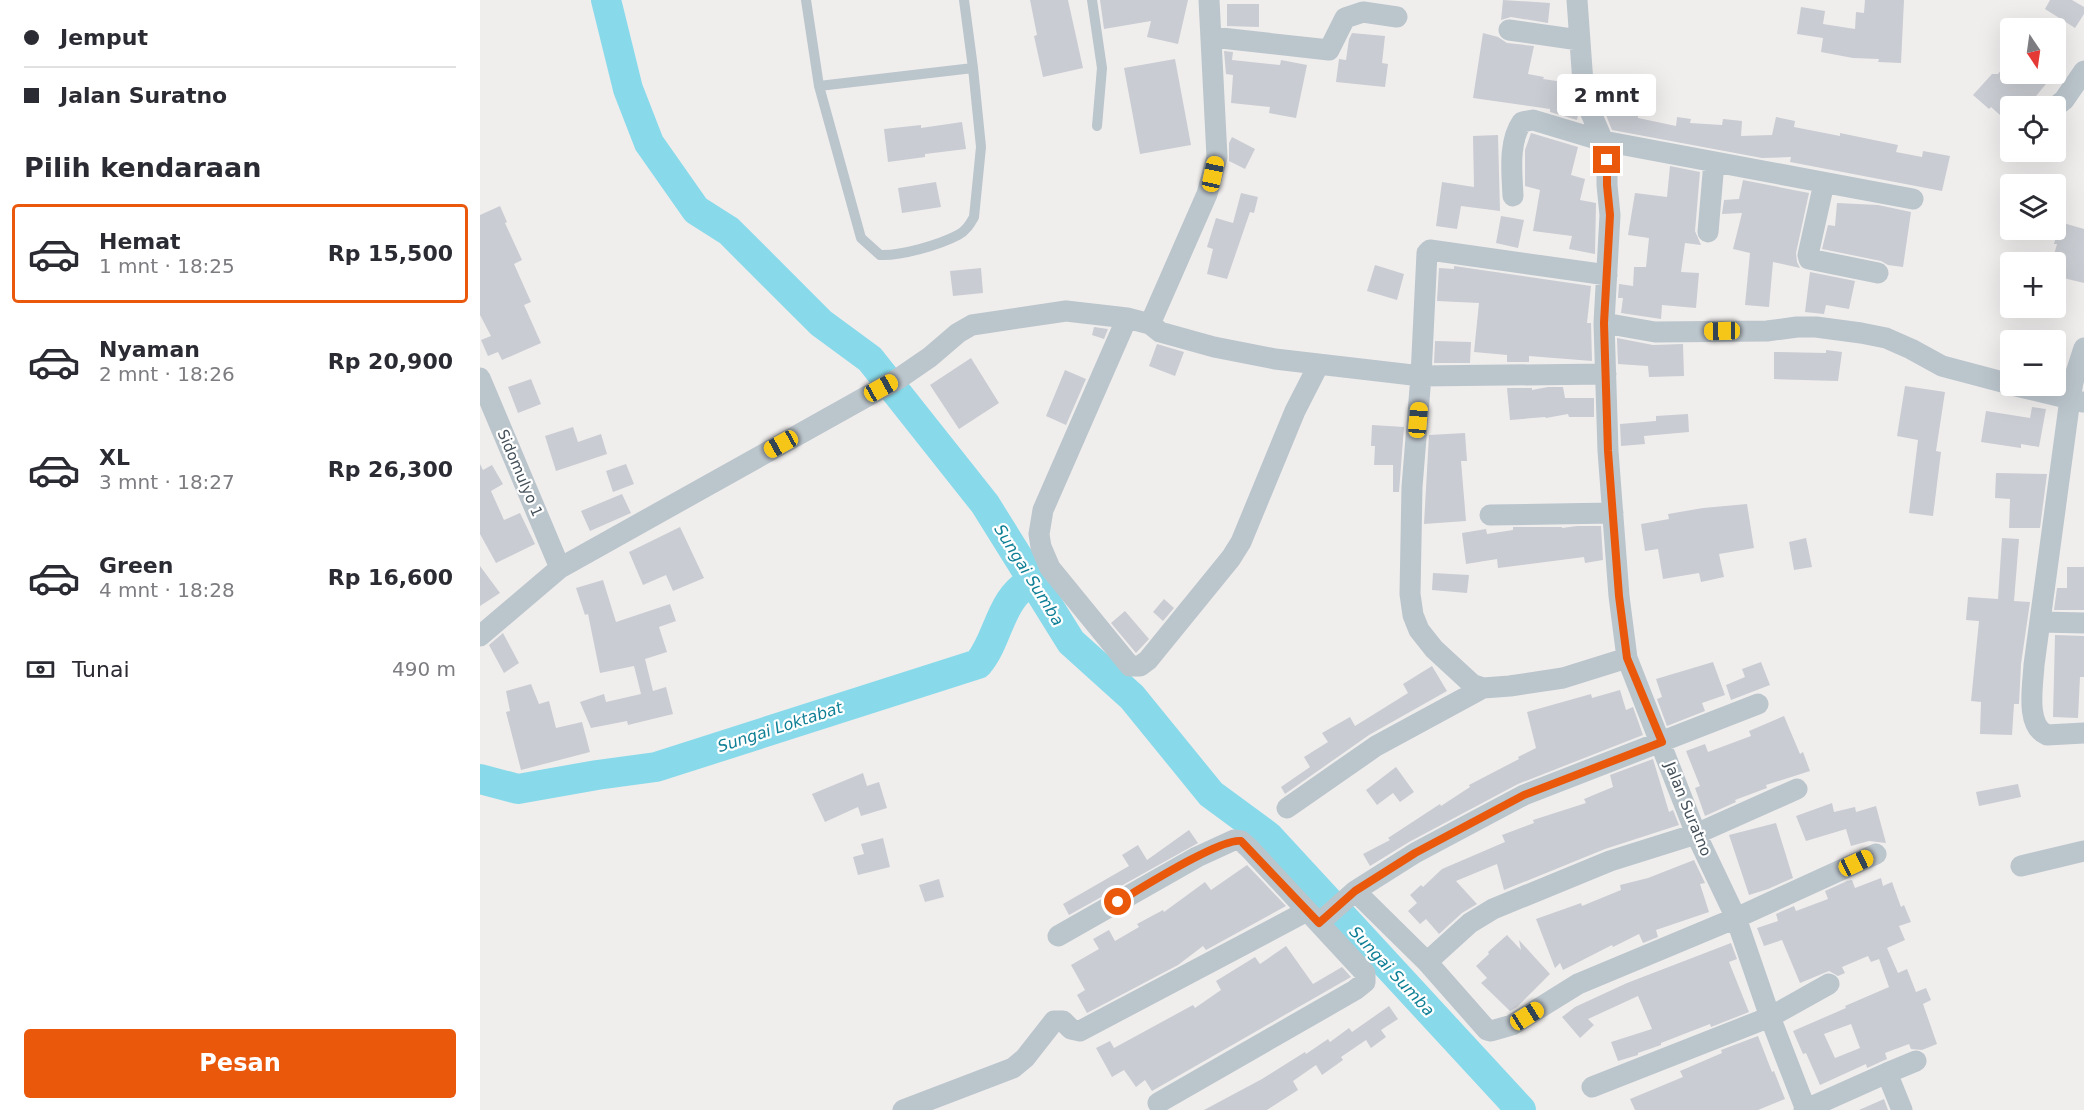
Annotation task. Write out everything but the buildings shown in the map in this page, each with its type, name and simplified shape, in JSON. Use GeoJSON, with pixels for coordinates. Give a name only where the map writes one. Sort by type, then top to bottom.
{"type":"FeatureCollection","features":[{"type":"Feature","properties":{"kind":"street"},"geometry":{"type":"LineString","coordinates":[[1150,324],[1207,194],[1217,158],[1209,0]]}},
{"type":"Feature","properties":{"kind":"street","name":"Jalan Suratno"},"geometry":{"type":"LineString","coordinates":[[1576,0],[1584,97],[1603,141],[1607,160],[1610,215],[1604,323],[1606,374],[1613,513],[1627,658],[1662,742],[1696,834],[1736,918],[1805,1110]]}},
{"type":"Feature","properties":{"kind":"street"},"geometry":{"type":"LineString","coordinates":[[1212,37],[1329,50],[1345,18],[1363,12],[1397,17]]}},
{"type":"Feature","properties":{"kind":"street"},"geometry":{"type":"LineString","coordinates":[[1509,30],[1579,40]]}},
{"type":"Feature","properties":{"kind":"street"},"geometry":{"type":"LineString","coordinates":[[2066,97],[2084,71]]}},
{"type":"Feature","properties":{"kind":"street"},"geometry":{"type":"LineString","coordinates":[[1513,196],[1511,160],[1518,128],[1522,122],[1533,120],[1603,141],[1913,199]]}},
{"type":"Feature","properties":{"kind":"street"},"geometry":{"type":"LineString","coordinates":[[1708,232],[1714,162]]}},
{"type":"Feature","properties":{"kind":"street"},"geometry":{"type":"LineString","coordinates":[[1824,183],[1809,259],[1878,273]]}},
{"type":"Feature","properties":{"kind":"street"},"geometry":{"type":"LineString","coordinates":[[1607,274],[1428,251],[1412,487],[1410,594],[1413,615],[1419,630],[1434,649],[1472,684],[1483,688],[1563,678],[1627,658]]}},
{"type":"Feature","properties":{"kind":"street"},"geometry":{"type":"LineString","coordinates":[[480,636],[560,568],[890,384],[972,325],[1066,311],[1127,318],[1150,324],[1160,332],[1214,347],[1275,359],[1421,376],[1606,374]]}},
{"type":"Feature","properties":{"kind":"street"},"geometry":{"type":"LineString","coordinates":[[1127,318],[1043,510],[1039,534],[1041,547],[1050,568],[1130,666],[1140,666],[1148,660],[1231,558],[1241,542],[1295,411],[1320,363]]}},
{"type":"Feature","properties":{"kind":"street"},"geometry":{"type":"LineString","coordinates":[[1604,323],[1654,332],[1767,331],[1816,327],[1862,333],[1886,338],[1942,366],[2000,381]]}},
{"type":"Feature","properties":{"kind":"street"},"geometry":{"type":"LineString","coordinates":[[2084,348],[2073,382],[2077,401],[2034,665],[2032,705],[2036,728],[2046,735],[2084,733]]}},
{"type":"Feature","properties":{"kind":"street","name":"Sidomulyo 1"},"geometry":{"type":"LineString","coordinates":[[480,378],[560,568]]}},
{"type":"Feature","properties":{"kind":"street"},"geometry":{"type":"LineString","coordinates":[[2057,396],[2077,401]]}},
{"type":"Feature","properties":{"kind":"street"},"geometry":{"type":"LineString","coordinates":[[1490,515],[1613,513]]}},
{"type":"Feature","properties":{"kind":"street"},"geometry":{"type":"LineString","coordinates":[[2041,622],[2084,622]]}},
{"type":"Feature","properties":{"kind":"street"},"geometry":{"type":"LineString","coordinates":[[1287,808],[1376,746],[1483,688]]}},
{"type":"Feature","properties":{"kind":"street"},"geometry":{"type":"LineString","coordinates":[[903,1110],[1013,1068],[1025,1058],[1054,1021],[1063,1021],[1071,1029],[1080,1031],[1317,917],[1415,853],[1524,795],[1758,704]]}},
{"type":"Feature","properties":{"kind":"street"},"geometry":{"type":"LineString","coordinates":[[1427,962],[1470,923],[1493,909],[1610,861],[1696,834],[1797,789]]}},
{"type":"Feature","properties":{"kind":"street"},"geometry":{"type":"LineString","coordinates":[[1058,936],[1197,857],[1234,840],[1241,841],[1317,917],[1365,973],[1365,982],[1355,990],[1158,1103]]}},
{"type":"Feature","properties":{"kind":"street"},"geometry":{"type":"LineString","coordinates":[[2021,866],[2084,851]]}},
{"type":"Feature","properties":{"kind":"street"},"geometry":{"type":"LineString","coordinates":[[1351,894],[1427,962],[1487,1030],[1491,1031],[1512,1025],[1578,984],[1736,918],[1876,854]]}},
{"type":"Feature","properties":{"kind":"street"},"geometry":{"type":"LineString","coordinates":[[1592,1087],[1770,1017],[1829,984]]}},
{"type":"Feature","properties":{"kind":"street"},"geometry":{"type":"LineString","coordinates":[[1805,1110],[1916,1060]]}},
{"type":"Feature","properties":{"kind":"street"},"geometry":{"type":"LineString","coordinates":[[1887,1073],[1902,1110]]}},
{"type":"Feature","properties":{"kind":"lane"},"geometry":{"type":"LineString","coordinates":[[806,0],[819,87],[861,238],[880,255],[904,254],[959,234],[968,227],[974,217],[981,147],[964,0]]}},
{"type":"Feature","properties":{"kind":"lane"},"geometry":{"type":"LineString","coordinates":[[1092,0],[1102,68],[1097,126]]}},
{"type":"Feature","properties":{"kind":"lane"},"geometry":{"type":"LineString","coordinates":[[819,87],[973,68]]}},
{"type":"Feature","properties":{"kind":"waterway","name":"Sungai Sumba"},"geometry":{"type":"LineString","coordinates":[[606,0],[628,89],[649,143],[696,210],[729,231],[821,323],[870,359],[985,504],[1071,642],[1132,697],[1211,794],[1268,836],[1521,1110]]}},
{"type":"Feature","properties":{"kind":"waterway","name":"Sungai Loktabat"},"geometry":{"type":"LineString","coordinates":[[480,779],[518,789],[656,767],[978,664],[991,642],[1006,607],[1022,588],[1033,581]]}},
{"type":"Feature","properties":{"kind":"route"},"geometry":{"type":"LineString","coordinates":[[1118,902],[1197,857],[1234,840],[1241,841],[1319,923],[1355,891],[1415,853],[1524,795],[1662,742],[1627,658],[1619,596],[1608,451],[1604,323],[1610,215],[1607,160]]}}]}
